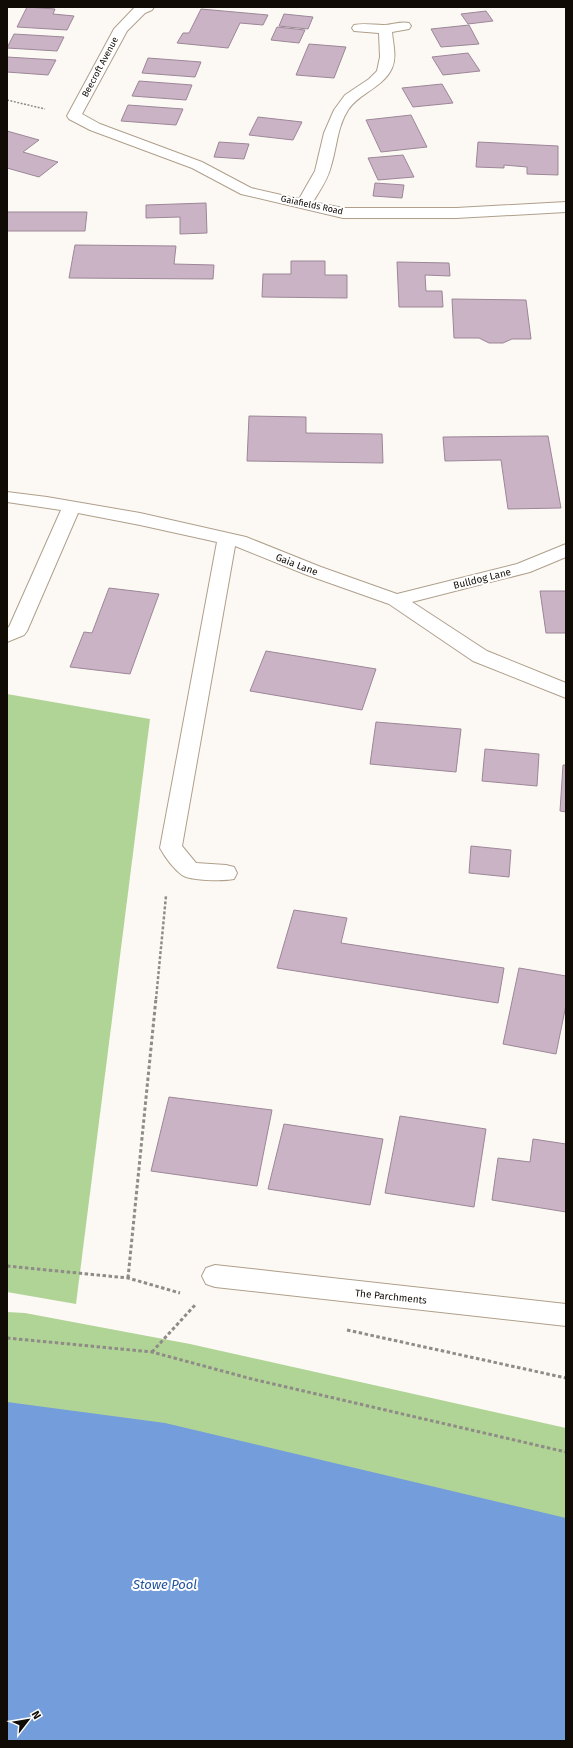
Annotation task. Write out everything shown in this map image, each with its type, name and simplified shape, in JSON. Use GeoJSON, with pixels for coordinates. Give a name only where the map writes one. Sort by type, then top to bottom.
{"type":"FeatureCollection","features":[{"type":"Feature","properties":{"kind":"street","name":"Beecroft Avenue"},"geometry":{"type":"LineString","coordinates":[[74,116],[120,29],[140,10],[147,7]]}},
{"type":"Feature","properties":{"kind":"street"},"geometry":{"type":"LineString","coordinates":[[359,28],[384,29],[404,26]]}},
{"type":"Feature","properties":{"kind":"street"},"geometry":{"type":"LineString","coordinates":[[304,204],[323,168],[328,144],[336,121],[345,104],[357,92],[376,80],[385,67],[387,54],[384,29]]}},
{"type":"Feature","properties":{"kind":"street","name":"Gaiafields Road"},"geometry":{"type":"LineString","coordinates":[[74,116],[95,127],[197,165],[246,190],[343,213],[456,213],[566,207]]}},
{"type":"Feature","properties":{"kind":"street","name":"Gaia Lane"},"geometry":{"type":"LineString","coordinates":[[7,496],[72,506],[239,540],[314,571],[396,600],[480,656],[566,692]]}},
{"type":"Feature","properties":{"kind":"street"},"geometry":{"type":"LineString","coordinates":[[7,636],[17,631],[72,506]]}},
{"type":"Feature","properties":{"kind":"street"},"geometry":{"type":"LineString","coordinates":[[226,873],[190,870],[171,848],[227,538]]}},
{"type":"Feature","properties":{"kind":"street","name":"Bulldog Lane"},"geometry":{"type":"LineString","coordinates":[[396,600],[523,568],[566,550]]}},
{"type":"Feature","properties":{"kind":"street","name":"The Parchments"},"geometry":{"type":"LineString","coordinates":[[215,1276],[566,1315]]}},
{"type":"Feature","properties":{"kind":"path"},"geometry":{"type":"LineString","coordinates":[[7,100],[74,116]]}},
{"type":"Feature","properties":{"kind":"path"},"geometry":{"type":"LineString","coordinates":[[128,1278],[171,848]]}},
{"type":"Feature","properties":{"kind":"path"},"geometry":{"type":"LineString","coordinates":[[152,1352],[196,1304]]}},
{"type":"Feature","properties":{"kind":"path"},"geometry":{"type":"LineString","coordinates":[[7,1338],[152,1352],[252,1379],[566,1452]]}},
{"type":"Feature","properties":{"kind":"green space"},"geometry":{"type":"Polygon","coordinates":[[[7,694],[150,719],[76,1304],[7,1292],[7,694]]]}},
{"type":"Feature","properties":{"kind":"green space","name":"Stowe Pool"},"geometry":{"type":"Polygon","coordinates":[[[7,1312],[25,1313],[190,1344],[566,1428],[566,1741],[7,1741],[7,1312]]]}},
{"type":"Feature","properties":{"kind":"water","name":"Stowe Pool"},"geometry":{"type":"Polygon","coordinates":[[[7,1402],[165,1423],[566,1518],[566,1741],[7,1741],[7,1402]]]}},
{"type":"Feature","properties":{"kind":"building"},"geometry":{"type":"Polygon","coordinates":[[[27,7],[55,9],[53,14],[74,16],[67,30],[17,27],[27,7]]]}},
{"type":"Feature","properties":{"kind":"building"},"geometry":{"type":"Polygon","coordinates":[[[201,9],[268,15],[263,25],[240,23],[228,48],[177,43],[183,33],[189,33],[201,9]]]}},
{"type":"Feature","properties":{"kind":"building"},"geometry":{"type":"Polygon","coordinates":[[[486,11],[493,21],[468,24],[461,14],[486,11]]]}},
{"type":"Feature","properties":{"kind":"building"},"geometry":{"type":"Polygon","coordinates":[[[284,14],[313,17],[308,29],[279,26],[284,14]]]}},
{"type":"Feature","properties":{"kind":"building"},"geometry":{"type":"Polygon","coordinates":[[[469,25],[479,44],[441,47],[431,29],[469,25]]]}},
{"type":"Feature","properties":{"kind":"building"},"geometry":{"type":"Polygon","coordinates":[[[277,27],[305,30],[299,43],[271,40],[277,27]]]}},
{"type":"Feature","properties":{"kind":"building"},"geometry":{"type":"Polygon","coordinates":[[[14,34],[64,37],[57,51],[7,48],[14,34]]]}},
{"type":"Feature","properties":{"kind":"building"},"geometry":{"type":"Polygon","coordinates":[[[309,44],[346,47],[334,78],[296,75],[309,44]]]}},
{"type":"Feature","properties":{"kind":"building"},"geometry":{"type":"Polygon","coordinates":[[[468,53],[480,71],[443,75],[432,57],[468,53]]]}},
{"type":"Feature","properties":{"kind":"building"},"geometry":{"type":"Polygon","coordinates":[[[7,57],[56,60],[48,75],[7,72],[7,57]]]}},
{"type":"Feature","properties":{"kind":"building"},"geometry":{"type":"Polygon","coordinates":[[[148,58],[201,62],[195,77],[142,73],[148,58]]]}},
{"type":"Feature","properties":{"kind":"building"},"geometry":{"type":"Polygon","coordinates":[[[139,81],[192,85],[186,100],[132,96],[139,81]]]}},
{"type":"Feature","properties":{"kind":"building"},"geometry":{"type":"Polygon","coordinates":[[[442,84],[453,103],[413,107],[402,88],[442,84]]]}},
{"type":"Feature","properties":{"kind":"building"},"geometry":{"type":"Polygon","coordinates":[[[128,105],[183,109],[176,125],[121,121],[128,105]]]}},
{"type":"Feature","properties":{"kind":"building"},"geometry":{"type":"Polygon","coordinates":[[[411,115],[427,147],[381,152],[366,120],[411,115]]]}},
{"type":"Feature","properties":{"kind":"building"},"geometry":{"type":"Polygon","coordinates":[[[258,117],[302,122],[293,140],[249,135],[258,117]]]}},
{"type":"Feature","properties":{"kind":"building"},"geometry":{"type":"Polygon","coordinates":[[[7,131],[39,140],[23,152],[58,162],[39,177],[7,168],[7,131]]]}},
{"type":"Feature","properties":{"kind":"building"},"geometry":{"type":"Polygon","coordinates":[[[219,142],[249,144],[244,159],[214,157],[219,142]]]}},
{"type":"Feature","properties":{"kind":"building"},"geometry":{"type":"Polygon","coordinates":[[[478,142],[558,146],[558,175],[527,174],[527,167],[504,165],[504,168],[476,167],[478,142]]]}},
{"type":"Feature","properties":{"kind":"building"},"geometry":{"type":"Polygon","coordinates":[[[403,155],[414,177],[378,180],[368,158],[403,155]]]}},
{"type":"Feature","properties":{"kind":"building"},"geometry":{"type":"Polygon","coordinates":[[[375,183],[404,185],[402,198],[373,196],[375,183]]]}},
{"type":"Feature","properties":{"kind":"building"},"geometry":{"type":"Polygon","coordinates":[[[206,203],[207,233],[180,234],[180,217],[146,218],[146,205],[206,203]]]}},
{"type":"Feature","properties":{"kind":"building"},"geometry":{"type":"Polygon","coordinates":[[[7,212],[87,212],[85,231],[7,231],[7,212]]]}},
{"type":"Feature","properties":{"kind":"building"},"geometry":{"type":"Polygon","coordinates":[[[75,245],[176,246],[174,264],[214,265],[213,279],[69,278],[75,245]]]}},
{"type":"Feature","properties":{"kind":"building"},"geometry":{"type":"Polygon","coordinates":[[[291,261],[325,261],[325,275],[347,275],[347,298],[262,297],[263,274],[291,274],[291,261]]]}},
{"type":"Feature","properties":{"kind":"building"},"geometry":{"type":"Polygon","coordinates":[[[397,262],[449,263],[450,276],[425,275],[426,291],[442,291],[443,307],[399,307],[397,262]]]}},
{"type":"Feature","properties":{"kind":"building"},"geometry":{"type":"Polygon","coordinates":[[[452,299],[526,300],[531,339],[512,339],[503,343],[489,343],[479,338],[454,338],[452,299]]]}},
{"type":"Feature","properties":{"kind":"building"},"geometry":{"type":"Polygon","coordinates":[[[249,416],[306,417],[306,433],[382,434],[383,463],[247,461],[249,416]]]}},
{"type":"Feature","properties":{"kind":"building"},"geometry":{"type":"Polygon","coordinates":[[[548,436],[561,508],[508,509],[501,460],[445,461],[443,437],[548,436]]]}},
{"type":"Feature","properties":{"kind":"building"},"geometry":{"type":"Polygon","coordinates":[[[109,588],[159,594],[130,674],[70,667],[84,632],[92,633],[109,588]]]}},
{"type":"Feature","properties":{"kind":"building"},"geometry":{"type":"Polygon","coordinates":[[[540,591],[566,591],[566,633],[546,633],[540,591]]]}},
{"type":"Feature","properties":{"kind":"building"},"geometry":{"type":"Polygon","coordinates":[[[266,651],[376,669],[362,710],[250,691],[266,651]]]}},
{"type":"Feature","properties":{"kind":"building"},"geometry":{"type":"Polygon","coordinates":[[[376,722],[461,729],[456,772],[370,764],[376,722]]]}},
{"type":"Feature","properties":{"kind":"building"},"geometry":{"type":"Polygon","coordinates":[[[485,749],[539,754],[537,786],[482,781],[485,749]]]}},
{"type":"Feature","properties":{"kind":"building"},"geometry":{"type":"Polygon","coordinates":[[[563,765],[566,765],[566,812],[560,811],[563,765]]]}},
{"type":"Feature","properties":{"kind":"building"},"geometry":{"type":"Polygon","coordinates":[[[471,846],[511,850],[509,877],[469,873],[471,846]]]}},
{"type":"Feature","properties":{"kind":"building"},"geometry":{"type":"Polygon","coordinates":[[[294,910],[347,918],[341,943],[504,968],[498,1003],[277,968],[294,910]]]}},
{"type":"Feature","properties":{"kind":"building"},"geometry":{"type":"Polygon","coordinates":[[[519,968],[566,976],[566,1005],[556,1054],[503,1044],[519,968]]]}},
{"type":"Feature","properties":{"kind":"building"},"geometry":{"type":"Polygon","coordinates":[[[169,1097],[272,1110],[257,1186],[151,1171],[169,1097]]]}},
{"type":"Feature","properties":{"kind":"building"},"geometry":{"type":"Polygon","coordinates":[[[400,1116],[486,1129],[474,1207],[385,1193],[400,1116]]]}},
{"type":"Feature","properties":{"kind":"building"},"geometry":{"type":"Polygon","coordinates":[[[284,1124],[383,1139],[370,1205],[268,1189],[284,1124]]]}},
{"type":"Feature","properties":{"kind":"building"},"geometry":{"type":"Polygon","coordinates":[[[533,1139],[566,1144],[566,1212],[492,1200],[498,1158],[530,1162],[533,1139]]]}}]}
